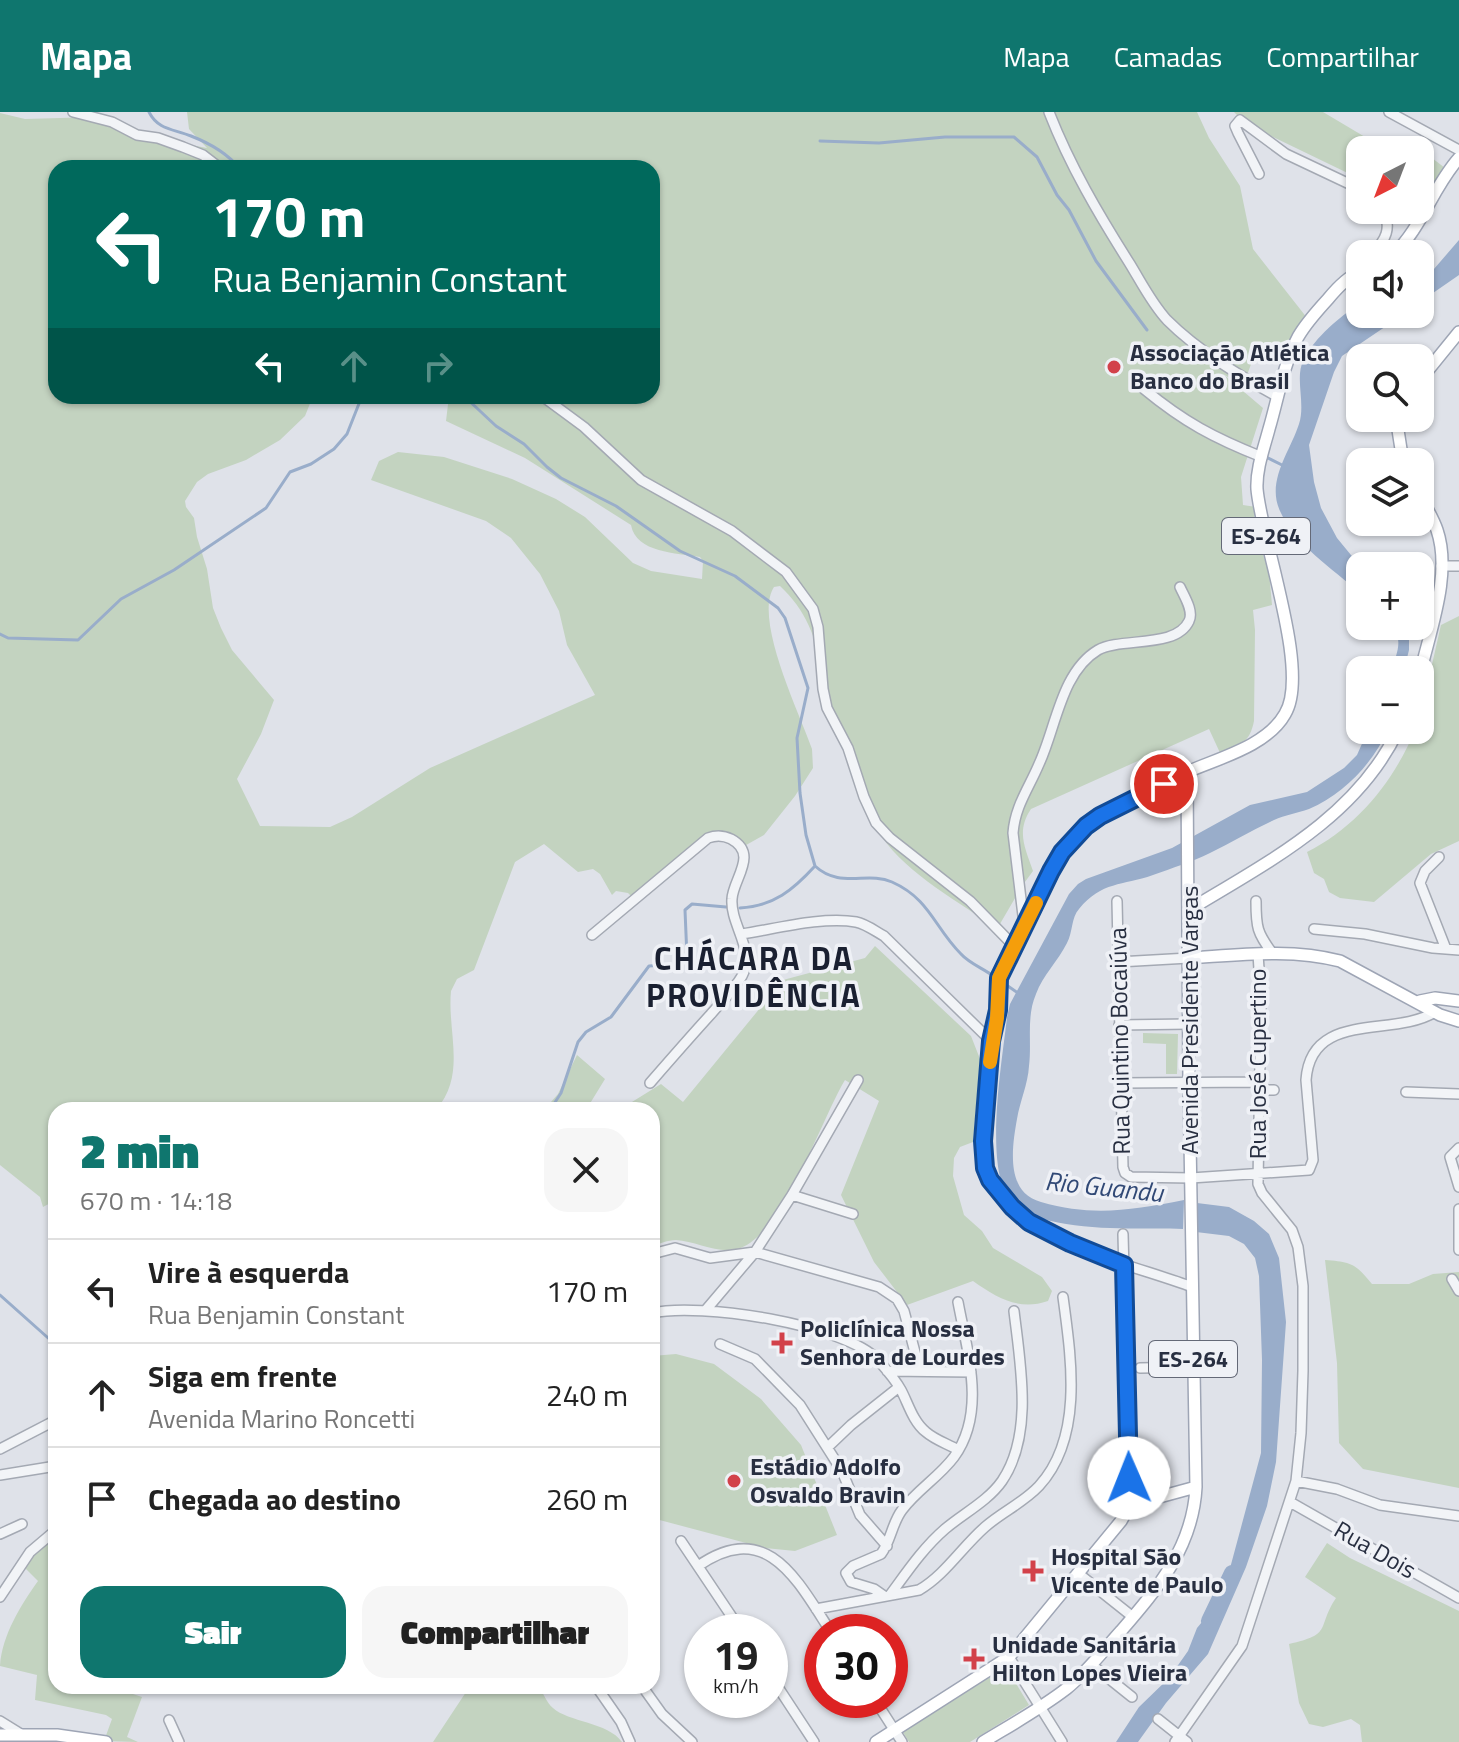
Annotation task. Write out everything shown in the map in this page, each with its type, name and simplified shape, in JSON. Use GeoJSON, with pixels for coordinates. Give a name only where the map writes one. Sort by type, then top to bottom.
{"type":"FeatureCollection","features":[{"type":"Feature","properties":{"kind":"main road"},"geometry":{"type":"LineString","coordinates":[[1406,240],[1459,158]]}},
{"type":"Feature","properties":{"kind":"main road","name":"ES-264"},"geometry":{"type":"LineString","coordinates":[[1187,772],[1248,745],[1271,730],[1288,707],[1292,685],[1287,636],[1257,484],[1278,397],[1299,336],[1346,281]]}},
{"type":"Feature","properties":{"kind":"main road"},"geometry":{"type":"LineString","coordinates":[[1434,363],[1459,332]]}},
{"type":"Feature","properties":{"kind":"main road"},"geometry":{"type":"LineString","coordinates":[[1424,656],[1441,566],[1434,524]]}},
{"type":"Feature","properties":{"kind":"main road"},"geometry":{"type":"LineString","coordinates":[[1189,910],[1333,816],[1363,785],[1389,744]]}},
{"type":"Feature","properties":{"kind":"main road","name":"Avenida Presidente Vargas"},"geometry":{"type":"LineString","coordinates":[[1187,772],[1196,1487]]}},
{"type":"Feature","properties":{"kind":"main road"},"geometry":{"type":"LineString","coordinates":[[1189,958],[1315,955],[1340,961],[1420,1001],[1435,1012],[1459,1021]]}},
{"type":"Feature","properties":{"kind":"main road"},"geometry":{"type":"LineString","coordinates":[[1420,1001],[1435,998],[1459,1001]]}},
{"type":"Feature","properties":{"kind":"main road","name":"ES-264"},"geometry":{"type":"LineString","coordinates":[[983,1742],[1040,1708],[1092,1665],[1133,1617],[1179,1555],[1193,1517],[1196,1487]]}},
{"type":"Feature","properties":{"kind":"main road"},"geometry":{"type":"LineString","coordinates":[[876,1742],[1009,1657],[1079,1574],[1130,1505],[1196,1487]]}},
{"type":"Feature","properties":{"kind":"main road"},"geometry":{"type":"LineString","coordinates":[[0,1735],[57,1735],[106,1742]]}},
{"type":"Feature","properties":{"kind":"street"},"geometry":{"type":"LineString","coordinates":[[73,112],[112,122],[137,135],[158,138],[210,160]]}},
{"type":"Feature","properties":{"kind":"street"},"geometry":{"type":"LineString","coordinates":[[1049,112],[1071,165],[1165,317],[1210,353],[1278,397]]}},
{"type":"Feature","properties":{"kind":"street"},"geometry":{"type":"LineString","coordinates":[[1389,112],[1459,150]]}},
{"type":"Feature","properties":{"kind":"street"},"geometry":{"type":"LineString","coordinates":[[1259,174],[1235,126],[1238,116],[1286,154],[1346,182]]}},
{"type":"Feature","properties":{"kind":"street"},"geometry":{"type":"LineString","coordinates":[[1144,389],[1186,422],[1262,457]]}},
{"type":"Feature","properties":{"kind":"street"},"geometry":{"type":"LineString","coordinates":[[553,404],[584,427],[641,480],[732,531],[786,572],[813,609],[818,627],[827,708],[848,748],[871,815],[883,831],[970,901],[1013,945]]}},
{"type":"Feature","properties":{"kind":"street"},"geometry":{"type":"LineString","coordinates":[[1441,566],[1459,566]]}},
{"type":"Feature","properties":{"kind":"street"},"geometry":{"type":"LineString","coordinates":[[1025,926],[1013,833],[1014,819],[1067,690],[1079,668],[1107,645],[1166,638],[1182,629],[1190,621],[1191,611],[1180,587]]}},
{"type":"Feature","properties":{"kind":"street"},"geometry":{"type":"LineString","coordinates":[[1187,772],[1100,816],[1086,826],[1056,862],[1013,945],[998,984],[982,1154],[990,1180],[1012,1207],[1043,1231],[1124,1265],[1192,1287]]}},
{"type":"Feature","properties":{"kind":"street"},"geometry":{"type":"LineString","coordinates":[[592,935],[708,838],[723,836],[736,843],[745,858],[732,900],[746,963],[741,979],[650,1083]]}},
{"type":"Feature","properties":{"kind":"street"},"geometry":{"type":"LineString","coordinates":[[1439,857],[1425,871],[1420,883],[1454,948]]}},
{"type":"Feature","properties":{"kind":"street","name":"Rua Quintino Bocaiúva"},"geometry":{"type":"LineString","coordinates":[[1117,901],[1123,1167],[1126,1175],[1131,1177],[1191,1178]]}},
{"type":"Feature","properties":{"kind":"street","name":"Rua José Cupertino"},"geometry":{"type":"LineString","coordinates":[[1256,901],[1256,925],[1273,954]]}},
{"type":"Feature","properties":{"kind":"street"},"geometry":{"type":"LineString","coordinates":[[742,934],[827,922],[867,926],[884,936],[991,1041]]}},
{"type":"Feature","properties":{"kind":"street"},"geometry":{"type":"LineString","coordinates":[[1314,929],[1454,948]]}},
{"type":"Feature","properties":{"kind":"street","name":"Rua José Cupertino"},"geometry":{"type":"LineString","coordinates":[[1257,1175],[1261,999],[1258,954]]}},
{"type":"Feature","properties":{"kind":"street"},"geometry":{"type":"LineString","coordinates":[[1118,962],[1189,958]]}},
{"type":"Feature","properties":{"kind":"street"},"geometry":{"type":"LineString","coordinates":[[1191,1178],[1308,1170],[1313,1160],[1306,1080],[1314,1049],[1338,1034],[1420,1021],[1435,1012]]}},
{"type":"Feature","properties":{"kind":"street"},"geometry":{"type":"LineString","coordinates":[[1119,1025],[1189,1024]]}},
{"type":"Feature","properties":{"kind":"street"},"geometry":{"type":"LineString","coordinates":[[705,1311],[755,1252],[792,1195],[858,1080]]}},
{"type":"Feature","properties":{"kind":"street"},"geometry":{"type":"LineString","coordinates":[[1121,1083],[1258,1086],[1274,1090]]}},
{"type":"Feature","properties":{"kind":"street"},"geometry":{"type":"LineString","coordinates":[[1406,1092],[1459,1094]]}},
{"type":"Feature","properties":{"kind":"street"},"geometry":{"type":"LineString","coordinates":[[1459,1148],[1450,1157],[1459,1187]]}},
{"type":"Feature","properties":{"kind":"street"},"geometry":{"type":"LineString","coordinates":[[1158,1719],[1181,1740],[1242,1646],[1296,1481],[1301,1433],[1303,1286],[1298,1247],[1292,1230],[1262,1193],[1257,1175]]}},
{"type":"Feature","properties":{"kind":"street"},"geometry":{"type":"LineString","coordinates":[[792,1195],[853,1214]]}},
{"type":"Feature","properties":{"kind":"street"},"geometry":{"type":"LineString","coordinates":[[1458,1248],[1459,1209]]}},
{"type":"Feature","properties":{"kind":"street"},"geometry":{"type":"LineString","coordinates":[[1123,1234],[1130,1505]]}},
{"type":"Feature","properties":{"kind":"street"},"geometry":{"type":"LineString","coordinates":[[660,1252],[675,1248],[710,1258],[755,1252],[839,1274],[888,1291],[904,1311],[920,1371]]}},
{"type":"Feature","properties":{"kind":"street"},"geometry":{"type":"LineString","coordinates":[[1452,1279],[1459,1291]]}},
{"type":"Feature","properties":{"kind":"street"},"geometry":{"type":"LineString","coordinates":[[816,1609],[910,1593],[926,1586],[985,1527],[1024,1500],[1050,1473],[1062,1444],[1071,1395],[1063,1297]]}},
{"type":"Feature","properties":{"kind":"street"},"geometry":{"type":"LineString","coordinates":[[887,1596],[851,1582],[846,1573],[853,1566],[875,1558],[887,1546],[904,1507],[945,1467],[958,1450],[969,1424],[971,1372],[958,1302]]}},
{"type":"Feature","properties":{"kind":"street"},"geometry":{"type":"LineString","coordinates":[[660,1312],[680,1309],[749,1316],[818,1331],[861,1348],[875,1357],[887,1371],[922,1429],[958,1450]]}},
{"type":"Feature","properties":{"kind":"street"},"geometry":{"type":"LineString","coordinates":[[887,1596],[934,1539],[990,1494],[1013,1458],[1022,1406],[1022,1373],[1014,1311]]}},
{"type":"Feature","properties":{"kind":"street"},"geometry":{"type":"LineString","coordinates":[[720,1344],[760,1362],[800,1405],[829,1446],[860,1515],[887,1546]]}},
{"type":"Feature","properties":{"kind":"street"},"geometry":{"type":"LineString","coordinates":[[1140,1368],[1194,1367]]}},
{"type":"Feature","properties":{"kind":"street"},"geometry":{"type":"LineString","coordinates":[[887,1371],[971,1372]]}},
{"type":"Feature","properties":{"kind":"street"},"geometry":{"type":"LineString","coordinates":[[829,1446],[899,1387]]}},
{"type":"Feature","properties":{"kind":"street"},"geometry":{"type":"LineString","coordinates":[[0,1449],[48,1424]]}},
{"type":"Feature","properties":{"kind":"street"},"geometry":{"type":"LineString","coordinates":[[0,1475],[48,1467]]}},
{"type":"Feature","properties":{"kind":"street"},"geometry":{"type":"LineString","coordinates":[[1296,1481],[1337,1489],[1380,1505],[1459,1516]]}},
{"type":"Feature","properties":{"kind":"street","name":"Rua Dois"},"geometry":{"type":"LineString","coordinates":[[1290,1502],[1459,1598]]}},
{"type":"Feature","properties":{"kind":"street"},"geometry":{"type":"LineString","coordinates":[[0,1534],[22,1524]]}},
{"type":"Feature","properties":{"kind":"street"},"geometry":{"type":"LineString","coordinates":[[0,1597],[30,1552],[48,1537]]}},
{"type":"Feature","properties":{"kind":"street"},"geometry":{"type":"LineString","coordinates":[[681,1541],[730,1614]]}},
{"type":"Feature","properties":{"kind":"street"},"geometry":{"type":"LineString","coordinates":[[698,1566],[718,1554],[741,1548],[768,1553],[780,1562],[819,1614]]}},
{"type":"Feature","properties":{"kind":"street"},"geometry":{"type":"LineString","coordinates":[[1079,1574],[1133,1617]]}},
{"type":"Feature","properties":{"kind":"street"},"geometry":{"type":"LineString","coordinates":[[1009,1657],[1062,1742]]}},
{"type":"Feature","properties":{"kind":"street"},"geometry":{"type":"LineString","coordinates":[[1092,1665],[1132,1697]]}},
{"type":"Feature","properties":{"kind":"street"},"geometry":{"type":"LineString","coordinates":[[602,1694],[621,1722],[630,1742]]}},
{"type":"Feature","properties":{"kind":"street"},"geometry":{"type":"LineString","coordinates":[[648,1694],[662,1714],[692,1742]]}},
{"type":"Feature","properties":{"kind":"street"},"geometry":{"type":"LineString","coordinates":[[788,1702],[814,1742]]}},
{"type":"Feature","properties":{"kind":"street"},"geometry":{"type":"LineString","coordinates":[[886,1718],[902,1742]]}},
{"type":"Feature","properties":{"kind":"street"},"geometry":{"type":"LineString","coordinates":[[169,1720],[179,1742]]}},
{"type":"Feature","properties":{"kind":"street"},"geometry":{"type":"LineString","coordinates":[[0,1721],[21,1734]]}},
{"type":"Feature","properties":{"kind":"green space"},"geometry":{"type":"Polygon","coordinates":[[[187,112],[1197,112],[1209,138],[1240,186],[1253,249],[1311,323],[1284,365],[1257,348],[1243,386],[1223,374],[1263,408],[1241,477],[1243,505],[1256,507],[1253,525],[1269,572],[1272,605],[1253,610],[1254,721],[1250,734],[1239,746],[1221,755],[1209,729],[1031,809],[1023,832],[1033,871],[997,929],[920,876],[882,837],[863,801],[840,735],[821,703],[819,660],[809,625],[789,595],[780,586],[774,587],[769,602],[769,621],[789,691],[812,749],[813,768],[764,835],[739,849],[724,842],[706,842],[636,901],[628,893],[616,891],[612,895],[600,874],[593,869],[578,872],[544,844],[515,862],[474,970],[457,979],[451,991],[453,1068],[451,1082],[441,1102],[48,1102],[48,1204],[43,1207],[40,1197],[0,1165],[0,113],[25,119],[95,117],[169,141],[207,148],[189,129],[187,112]],[[48,160],[48,404],[310,404],[305,416],[280,440],[246,460],[208,474],[197,482],[185,501],[194,518],[213,608],[221,628],[232,650],[274,700],[261,734],[237,779],[260,826],[330,827],[352,817],[430,768],[595,695],[567,645],[559,611],[540,574],[511,538],[486,521],[371,480],[379,461],[398,452],[444,457],[512,479],[556,499],[585,517],[633,563],[651,571],[702,579],[703,561],[700,557],[649,546],[634,534],[631,525],[525,458],[446,421],[448,404],[660,404],[660,160],[48,160]]]}},
{"type":"Feature","properties":{"kind":"green space"},"geometry":{"type":"Polygon","coordinates":[[[1234,112],[1323,112],[1363,136],[1346,136],[1346,172],[1246,124],[1234,112]]]}},
{"type":"Feature","properties":{"kind":"green space"},"geometry":{"type":"Polygon","coordinates":[[[1434,160],[1445,168],[1434,189],[1434,160]]]}},
{"type":"Feature","properties":{"kind":"green space"},"geometry":{"type":"Polygon","coordinates":[[[1459,616],[1459,841],[1431,854],[1374,902],[1340,898],[1329,892],[1324,879],[1314,873],[1307,852],[1358,816],[1385,784],[1408,744],[1434,744],[1434,656],[1441,625],[1459,616]]]}},
{"type":"Feature","properties":{"kind":"green space"},"geometry":{"type":"Polygon","coordinates":[[[875,946],[971,1036],[980,1059],[973,1142],[960,1147],[954,1158],[953,1176],[964,1215],[982,1231],[993,1248],[1042,1277],[1052,1291],[1048,1301],[1018,1304],[991,1293],[973,1281],[907,1305],[874,1262],[841,1195],[879,1101],[845,1080],[799,1175],[769,1224],[753,1240],[730,1250],[676,1240],[660,1243],[660,1102],[632,1102],[661,1084],[683,1102],[783,980],[865,958],[875,946]]]}},
{"type":"Feature","properties":{"kind":"green space"},"geometry":{"type":"Polygon","coordinates":[[[1143,1033],[1178,1034],[1177,1074],[1166,1074],[1166,1044],[1143,1043],[1143,1033]]]}},
{"type":"Feature","properties":{"kind":"green space"},"geometry":{"type":"Polygon","coordinates":[[[577,1055],[605,1079],[591,1102],[551,1102],[577,1055]]]}},
{"type":"Feature","properties":{"kind":"green space"},"geometry":{"type":"Polygon","coordinates":[[[1325,1260],[1352,1265],[1372,1284],[1409,1284],[1433,1274],[1459,1272],[1459,1488],[1363,1469],[1339,1443],[1337,1363],[1325,1260]]]}},
{"type":"Feature","properties":{"kind":"green space","name":"Estádio Adolfo Osvaldo Bravin"},"geometry":{"type":"Polygon","coordinates":[[[676,1354],[714,1364],[761,1399],[801,1445],[837,1535],[795,1551],[765,1548],[660,1520],[660,1355],[676,1354]]]}},
{"type":"Feature","properties":{"kind":"green space"},"geometry":{"type":"Polygon","coordinates":[[[45,1540],[48,1545],[48,1694],[133,1694],[142,1697],[127,1737],[138,1742],[104,1741],[112,1719],[106,1715],[35,1700],[37,1675],[0,1666],[8,1632],[38,1581],[22,1565],[45,1540]]]}},
{"type":"Feature","properties":{"kind":"green space"},"geometry":{"type":"Polygon","coordinates":[[[1327,1543],[1350,1558],[1459,1611],[1459,1742],[1362,1742],[1360,1725],[1351,1719],[1323,1727],[1309,1724],[1299,1703],[1289,1644],[1318,1633],[1336,1598],[1305,1577],[1327,1543]]]}},
{"type":"Feature","properties":{"kind":"green space"},"geometry":{"type":"Polygon","coordinates":[[[1006,1667],[1029,1705],[970,1742],[909,1742],[903,1732],[1006,1667]]]}},
{"type":"Feature","properties":{"kind":"green space"},"geometry":{"type":"Polygon","coordinates":[[[465,1694],[544,1694],[560,1713],[607,1730],[622,1742],[433,1742],[465,1694]]]}},
{"type":"Feature","properties":{"kind":"water"},"geometry":{"type":"Polygon","coordinates":[[[1459,240],[1459,275],[1434,292],[1434,269],[1459,240]]]}},
{"type":"Feature","properties":{"kind":"water"},"geometry":{"type":"Polygon","coordinates":[[[1346,314],[1346,328],[1383,328],[1360,344],[1346,344],[1346,353],[1334,372],[1309,445],[1321,508],[1348,552],[1346,552],[1346,581],[1295,535],[1276,500],[1277,478],[1301,416],[1301,366],[1321,335],[1346,314]]]}},
{"type":"Feature","properties":{"kind":"water"},"geometry":{"type":"Polygon","coordinates":[[[1409,640],[1408,656],[1396,656],[1398,642],[1409,640]]]}},
{"type":"Feature","properties":{"kind":"water"},"geometry":{"type":"Polygon","coordinates":[[[1362,744],[1380,744],[1356,777],[1322,803],[1274,820],[1196,859],[1096,893],[1076,913],[1067,943],[1036,994],[1030,1021],[1028,1073],[1018,1112],[1013,1155],[1016,1179],[1021,1189],[1041,1202],[1095,1211],[1184,1200],[1183,1229],[1072,1225],[1030,1214],[1014,1204],[1004,1190],[996,1144],[1007,1017],[1010,1004],[1069,894],[1086,879],[1172,848],[1250,805],[1307,792],[1344,768],[1357,755],[1362,744]]]}},
{"type":"Feature","properties":{"kind":"water"},"geometry":{"type":"Polygon","coordinates":[[[1197,1203],[1229,1207],[1254,1221],[1269,1234],[1279,1258],[1286,1322],[1276,1462],[1267,1506],[1246,1567],[1208,1654],[1138,1742],[1116,1742],[1139,1707],[1169,1678],[1188,1651],[1197,1628],[1222,1598],[1261,1453],[1262,1360],[1259,1276],[1255,1258],[1244,1244],[1229,1236],[1196,1232],[1197,1203]]]}},
{"type":"Feature","properties":{"kind":"waterway"},"geometry":{"type":"LineString","coordinates":[[149,112],[162,126],[211,145],[231,160]]}},
{"type":"Feature","properties":{"kind":"waterway"},"geometry":{"type":"LineString","coordinates":[[820,141],[879,143],[945,137],[1014,137],[1037,157],[1096,261],[1147,330]]}},
{"type":"Feature","properties":{"kind":"waterway"},"geometry":{"type":"LineString","coordinates":[[0,634],[8,638],[78,640],[121,599],[174,570],[266,508],[290,472],[311,464],[334,449],[347,434],[359,404]]}},
{"type":"Feature","properties":{"kind":"waterway"},"geometry":{"type":"LineString","coordinates":[[473,404],[561,478],[616,506],[680,551],[735,576],[778,608],[785,618],[808,688],[797,738],[800,793],[806,835],[815,866],[834,877],[883,879],[905,889],[923,905],[964,957],[992,975]]}},
{"type":"Feature","properties":{"kind":"waterway"},"geometry":{"type":"LineString","coordinates":[[1266,457],[1284,466]]}},
{"type":"Feature","properties":{"kind":"waterway"},"geometry":{"type":"LineString","coordinates":[[740,908],[763,904],[782,895],[815,866]]}},
{"type":"Feature","properties":{"kind":"waterway"},"geometry":{"type":"LineString","coordinates":[[555,1102],[578,1042],[586,1032],[611,1017],[649,966],[680,964],[687,958],[685,910],[692,904],[726,907]]}},
{"type":"Feature","properties":{"kind":"waterway"},"geometry":{"type":"LineString","coordinates":[[1005,984],[1018,993]]}},
{"type":"Feature","properties":{"kind":"waterway"},"geometry":{"type":"LineString","coordinates":[[0,1295],[48,1338]]}},
{"type":"Feature","properties":{"kind":"waterway","name":"Rio Guandu"},"geometry":{"type":"LineString","coordinates":[[1209,1621],[1232,1573]]}},
{"type":"Feature","properties":{"kind":"slow traffic"},"geometry":{"type":"LineString","coordinates":[[990,1062],[998,1010],[999,978],[1036,903]]}},
{"type":"Feature","properties":{"kind":"place","name":"Associação Atlética Banco do Brasil"},"geometry":{"type":"Point","coordinates":[1114,367]}},
{"type":"Feature","properties":{"kind":"place","name":"Policlínica Nossa Senhora de Lourdes"},"geometry":{"type":"Point","coordinates":[782,1343]}},
{"type":"Feature","properties":{"kind":"place","name":"Estádio Adolfo Osvaldo Bravin"},"geometry":{"type":"Point","coordinates":[734,1481]}},
{"type":"Feature","properties":{"kind":"place","name":"Hospital São Vicente de Paulo"},"geometry":{"type":"Point","coordinates":[1033,1571]}},
{"type":"Feature","properties":{"kind":"place","name":"Unidade Sanitária Hilton Lopes Vieira"},"geometry":{"type":"Point","coordinates":[974,1659]}},
{"type":"Feature","properties":{"kind":"district","name":"CHÁCARA DA PROVIDÊNCIA"},"geometry":{"type":"Point","coordinates":[754,978]}},
{"type":"Feature","properties":{"kind":"route"},"geometry":{"type":"LineString","coordinates":[[1129,1478],[1124,1265],[1043,1231],[1029,1222],[990,1180],[982,1154],[991,1041],[998,1010],[997,990],[1008,955],[1051,871],[1072,840],[1100,816],[1164,784]]}}]}
